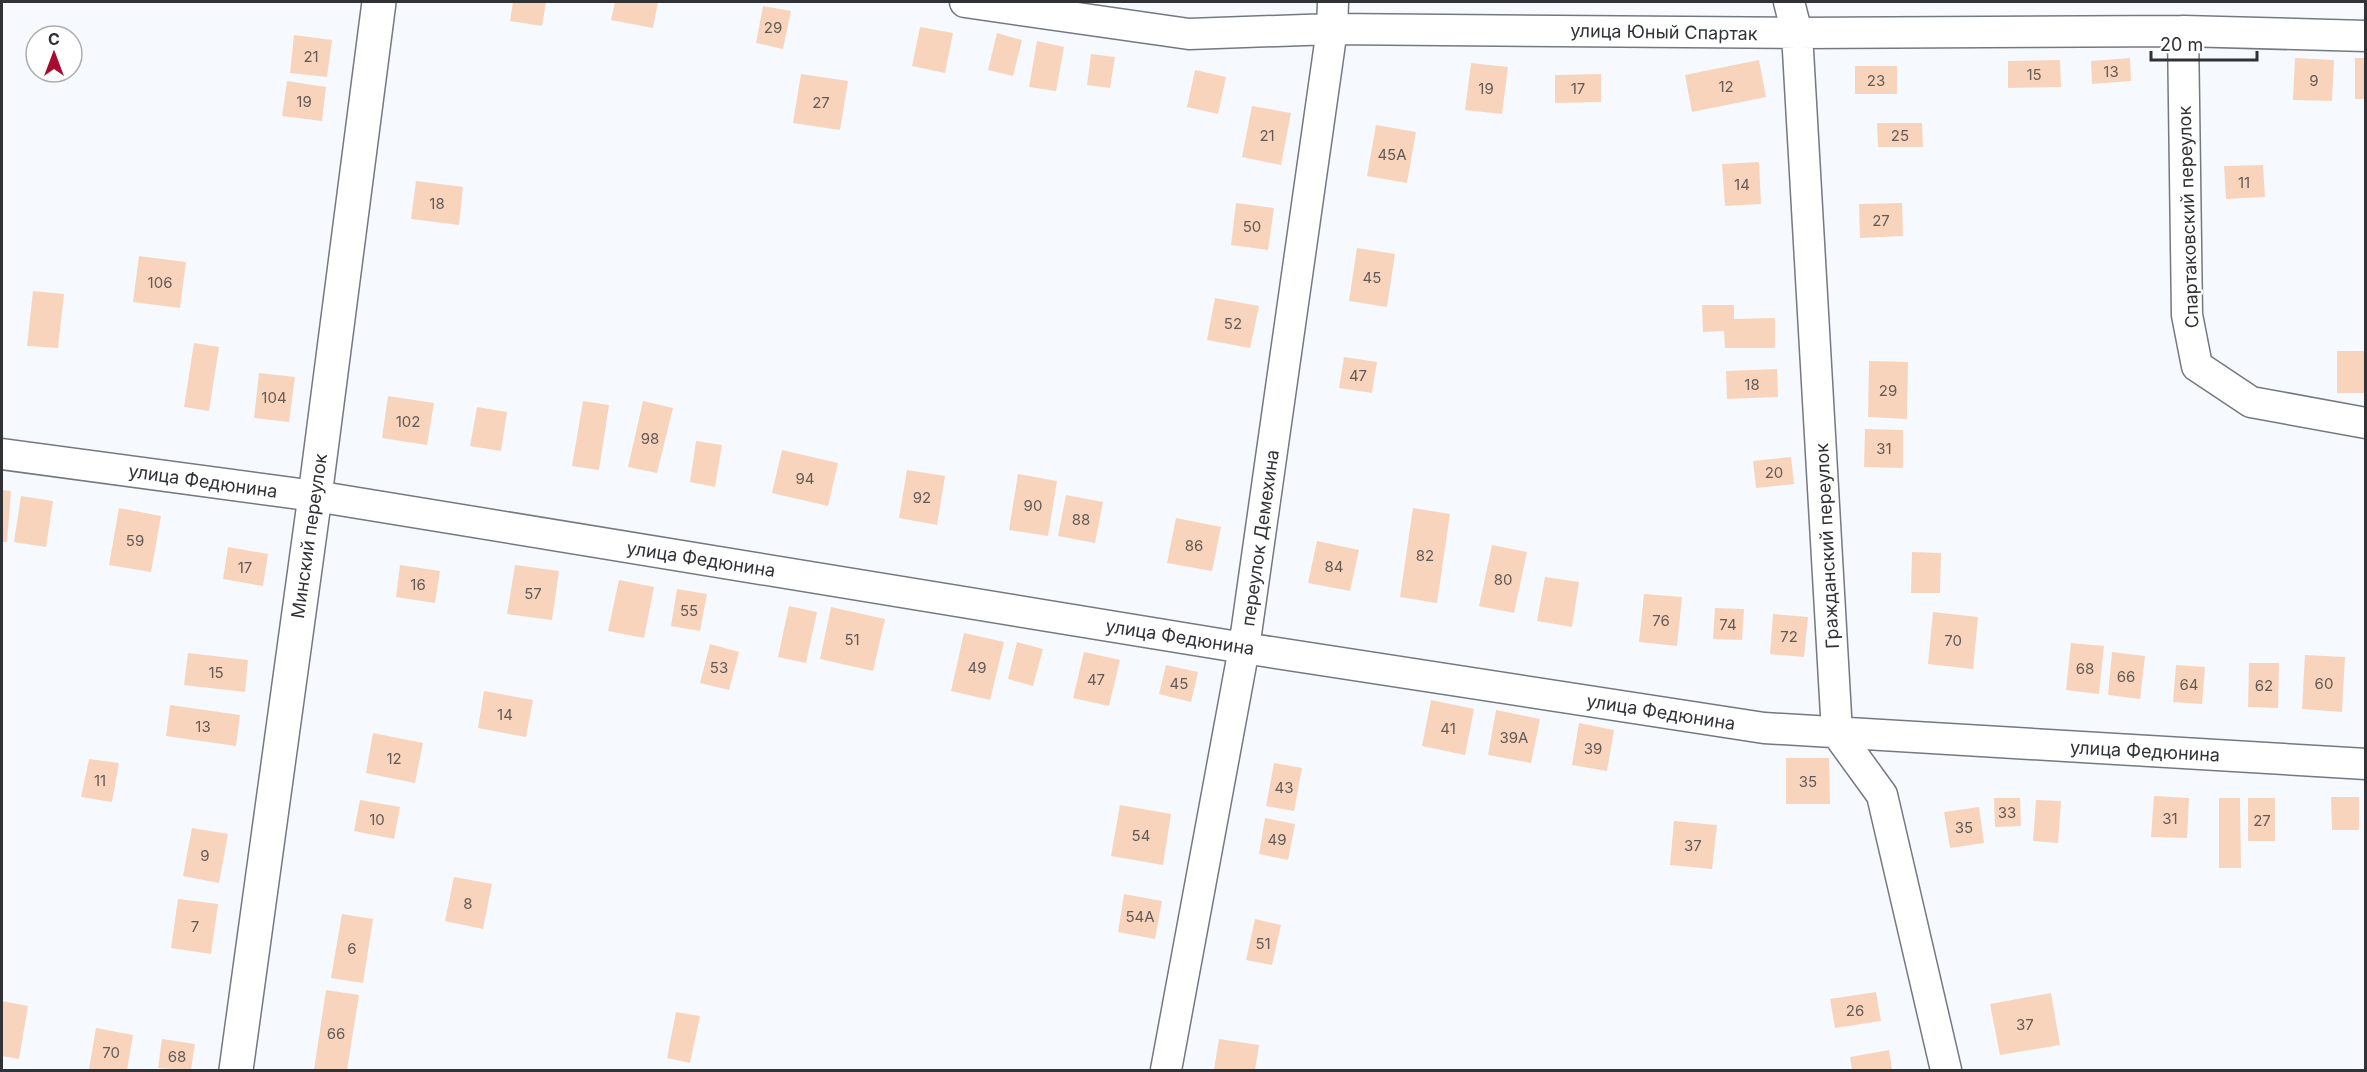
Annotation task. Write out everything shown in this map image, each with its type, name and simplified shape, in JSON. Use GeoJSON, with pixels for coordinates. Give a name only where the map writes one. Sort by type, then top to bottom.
{"type":"FeatureCollection","features":[{"type":"Feature","properties":{"kind":"street","name":"Минский переулок"},"geometry":{"type":"LineString","coordinates":[[236,1071],[315,496],[379,2]]}},
{"type":"Feature","properties":{"kind":"street","name":"улица Юный Спартак"},"geometry":{"type":"LineString","coordinates":[[965,2],[1189,34],[1332,15],[1797,33],[2183,31],[2366,36]]}},
{"type":"Feature","properties":{"kind":"street","name":"Гражданский переулок"},"geometry":{"type":"LineString","coordinates":[[1789,2],[1797,33],[1837,734]]}},
{"type":"Feature","properties":{"kind":"street","name":"переулок Демехина"},"geometry":{"type":"LineString","coordinates":[[1166,1071],[1244,648],[1332,15]]}},
{"type":"Feature","properties":{"kind":"street","name":"Спартаковский переулок"},"geometry":{"type":"LineString","coordinates":[[2183,31],[2187,315],[2197,366],[2251,402],[2366,423]]}},
{"type":"Feature","properties":{"kind":"street","name":"улица Федюнина"},"geometry":{"type":"LineString","coordinates":[[2,454],[315,496],[1244,648],[1764,728],[2366,764]]}},
{"type":"Feature","properties":{"kind":"street"},"geometry":{"type":"LineString","coordinates":[[1837,734],[1882,795],[1946,1071]]}},
{"type":"Feature","properties":{"kind":"building"},"geometry":{"type":"Polygon","coordinates":[[[513,2],[546,2],[542,26],[510,21],[513,2]]]}},
{"type":"Feature","properties":{"kind":"building"},"geometry":{"type":"Polygon","coordinates":[[[615,2],[658,2],[653,28],[611,20],[615,2]]]}},
{"type":"Feature","properties":{"kind":"building"},"geometry":{"type":"Polygon","coordinates":[[[763,6],[791,11],[783,49],[756,43],[763,6]]]}},
{"type":"Feature","properties":{"kind":"building"},"geometry":{"type":"Polygon","coordinates":[[[920,27],[953,33],[945,73],[912,66],[920,27]]]}},
{"type":"Feature","properties":{"kind":"building"},"geometry":{"type":"Polygon","coordinates":[[[997,33],[1022,40],[1013,76],[988,70],[997,33]]]}},
{"type":"Feature","properties":{"kind":"building"},"geometry":{"type":"Polygon","coordinates":[[[294,35],[332,40],[327,77],[290,73],[294,35]]]}},
{"type":"Feature","properties":{"kind":"building"},"geometry":{"type":"Polygon","coordinates":[[[1037,41],[1064,47],[1056,91],[1029,87],[1037,41]]]}},
{"type":"Feature","properties":{"kind":"building"},"geometry":{"type":"Polygon","coordinates":[[[1091,54],[1115,57],[1110,88],[1087,85],[1091,54]]]}},
{"type":"Feature","properties":{"kind":"building"},"geometry":{"type":"Polygon","coordinates":[[[2130,58],[2131,81],[2092,84],[2091,61],[2130,58]]]}},
{"type":"Feature","properties":{"kind":"building"},"geometry":{"type":"Polygon","coordinates":[[[2295,58],[2334,60],[2332,101],[2293,100],[2295,58]]]}},
{"type":"Feature","properties":{"kind":"building"},"geometry":{"type":"Polygon","coordinates":[[[2355,58],[2366,58],[2366,99],[2355,99],[2355,58]]]}},
{"type":"Feature","properties":{"kind":"building"},"geometry":{"type":"Polygon","coordinates":[[[1759,60],[1766,97],[1692,112],[1685,75],[1759,60]]]}},
{"type":"Feature","properties":{"kind":"building"},"geometry":{"type":"Polygon","coordinates":[[[2060,60],[2061,87],[2008,88],[2008,61],[2060,60]]]}},
{"type":"Feature","properties":{"kind":"building"},"geometry":{"type":"Polygon","coordinates":[[[1471,63],[1508,67],[1502,114],[1465,110],[1471,63]]]}},
{"type":"Feature","properties":{"kind":"building"},"geometry":{"type":"Polygon","coordinates":[[[1855,66],[1897,66],[1897,94],[1855,94],[1855,66]]]}},
{"type":"Feature","properties":{"kind":"building"},"geometry":{"type":"Polygon","coordinates":[[[1195,70],[1226,77],[1218,114],[1187,107],[1195,70]]]}},
{"type":"Feature","properties":{"kind":"building"},"geometry":{"type":"Polygon","coordinates":[[[801,74],[848,81],[840,130],[793,123],[801,74]]]}},
{"type":"Feature","properties":{"kind":"building"},"geometry":{"type":"Polygon","coordinates":[[[1601,74],[1601,102],[1555,103],[1555,75],[1601,74]]]}},
{"type":"Feature","properties":{"kind":"building"},"geometry":{"type":"Polygon","coordinates":[[[287,81],[326,87],[322,121],[282,116],[287,81]]]}},
{"type":"Feature","properties":{"kind":"building"},"geometry":{"type":"Polygon","coordinates":[[[1252,106],[1291,113],[1281,165],[1242,157],[1252,106]]]}},
{"type":"Feature","properties":{"kind":"building"},"geometry":{"type":"Polygon","coordinates":[[[1877,123],[1922,123],[1923,147],[1878,147],[1877,123]]]}},
{"type":"Feature","properties":{"kind":"building"},"geometry":{"type":"Polygon","coordinates":[[[1376,125],[1416,132],[1407,183],[1367,176],[1376,125]]]}},
{"type":"Feature","properties":{"kind":"building"},"geometry":{"type":"Polygon","coordinates":[[[1759,162],[1761,204],[1725,206],[1722,164],[1759,162]]]}},
{"type":"Feature","properties":{"kind":"building"},"geometry":{"type":"Polygon","coordinates":[[[2263,165],[2265,197],[2226,199],[2224,166],[2263,165]]]}},
{"type":"Feature","properties":{"kind":"building"},"geometry":{"type":"Polygon","coordinates":[[[416,181],[463,187],[459,225],[411,219],[416,181]]]}},
{"type":"Feature","properties":{"kind":"building"},"geometry":{"type":"Polygon","coordinates":[[[1236,203],[1274,208],[1268,250],[1231,245],[1236,203]]]}},
{"type":"Feature","properties":{"kind":"building"},"geometry":{"type":"Polygon","coordinates":[[[1902,203],[1903,236],[1860,238],[1859,204],[1902,203]]]}},
{"type":"Feature","properties":{"kind":"building"},"geometry":{"type":"Polygon","coordinates":[[[1357,248],[1395,254],[1387,307],[1349,301],[1357,248]]]}},
{"type":"Feature","properties":{"kind":"building"},"geometry":{"type":"Polygon","coordinates":[[[139,256],[186,262],[180,308],[133,302],[139,256]]]}},
{"type":"Feature","properties":{"kind":"building"},"geometry":{"type":"Polygon","coordinates":[[[33,291],[64,294],[58,348],[27,346],[33,291]]]}},
{"type":"Feature","properties":{"kind":"building"},"geometry":{"type":"Polygon","coordinates":[[[1215,298],[1259,306],[1250,348],[1207,340],[1215,298]]]}},
{"type":"Feature","properties":{"kind":"building"},"geometry":{"type":"Polygon","coordinates":[[[1702,305],[1734,305],[1734,319],[1775,318],[1775,348],[1725,348],[1724,331],[1703,332],[1702,305]]]}},
{"type":"Feature","properties":{"kind":"building"},"geometry":{"type":"Polygon","coordinates":[[[194,343],[219,347],[209,411],[184,407],[194,343]]]}},
{"type":"Feature","properties":{"kind":"building"},"geometry":{"type":"Polygon","coordinates":[[[2337,351],[2366,351],[2366,393],[2337,393],[2337,351]]]}},
{"type":"Feature","properties":{"kind":"building"},"geometry":{"type":"Polygon","coordinates":[[[1344,357],[1377,362],[1372,393],[1339,388],[1344,357]]]}},
{"type":"Feature","properties":{"kind":"building"},"geometry":{"type":"Polygon","coordinates":[[[1869,361],[1908,362],[1907,419],[1868,417],[1869,361]]]}},
{"type":"Feature","properties":{"kind":"building"},"geometry":{"type":"Polygon","coordinates":[[[1777,369],[1778,397],[1727,399],[1726,371],[1777,369]]]}},
{"type":"Feature","properties":{"kind":"building"},"geometry":{"type":"Polygon","coordinates":[[[259,373],[295,377],[289,422],[254,418],[259,373]]]}},
{"type":"Feature","properties":{"kind":"building"},"geometry":{"type":"Polygon","coordinates":[[[388,396],[434,403],[427,445],[382,438],[388,396]]]}},
{"type":"Feature","properties":{"kind":"building"},"geometry":{"type":"Polygon","coordinates":[[[583,401],[609,405],[599,470],[572,466],[583,401]]]}},
{"type":"Feature","properties":{"kind":"building"},"geometry":{"type":"Polygon","coordinates":[[[643,401],[673,408],[657,473],[628,467],[643,401]]]}},
{"type":"Feature","properties":{"kind":"building"},"geometry":{"type":"Polygon","coordinates":[[[477,407],[507,412],[501,451],[470,446],[477,407]]]}},
{"type":"Feature","properties":{"kind":"building"},"geometry":{"type":"Polygon","coordinates":[[[1865,429],[1903,430],[1903,468],[1864,467],[1865,429]]]}},
{"type":"Feature","properties":{"kind":"building"},"geometry":{"type":"Polygon","coordinates":[[[696,441],[722,445],[715,487],[690,482],[696,441]]]}},
{"type":"Feature","properties":{"kind":"building"},"geometry":{"type":"Polygon","coordinates":[[[782,450],[838,463],[828,506],[772,493],[782,450]]]}},
{"type":"Feature","properties":{"kind":"building"},"geometry":{"type":"Polygon","coordinates":[[[1791,457],[1794,484],[1756,488],[1753,461],[1791,457]]]}},
{"type":"Feature","properties":{"kind":"building"},"geometry":{"type":"Polygon","coordinates":[[[907,470],[945,476],[937,525],[899,518],[907,470]]]}},
{"type":"Feature","properties":{"kind":"building"},"geometry":{"type":"Polygon","coordinates":[[[1018,474],[1057,481],[1048,536],[1009,530],[1018,474]]]}},
{"type":"Feature","properties":{"kind":"building"},"geometry":{"type":"Polygon","coordinates":[[[2,490],[11,491],[7,542],[2,542],[2,490]]]}},
{"type":"Feature","properties":{"kind":"building"},"geometry":{"type":"Polygon","coordinates":[[[1066,495],[1103,502],[1095,543],[1058,536],[1066,495]]]}},
{"type":"Feature","properties":{"kind":"building"},"geometry":{"type":"Polygon","coordinates":[[[21,496],[53,501],[46,547],[14,542],[21,496]]]}},
{"type":"Feature","properties":{"kind":"building"},"geometry":{"type":"Polygon","coordinates":[[[119,508],[161,516],[151,572],[109,565],[119,508]]]}},
{"type":"Feature","properties":{"kind":"building"},"geometry":{"type":"Polygon","coordinates":[[[1413,508],[1450,514],[1437,603],[1400,597],[1413,508]]]}},
{"type":"Feature","properties":{"kind":"building"},"geometry":{"type":"Polygon","coordinates":[[[1176,518],[1221,527],[1212,571],[1167,563],[1176,518]]]}},
{"type":"Feature","properties":{"kind":"building"},"geometry":{"type":"Polygon","coordinates":[[[1317,541],[1359,550],[1350,591],[1308,583],[1317,541]]]}},
{"type":"Feature","properties":{"kind":"building"},"geometry":{"type":"Polygon","coordinates":[[[1492,545],[1527,552],[1514,613],[1479,606],[1492,545]]]}},
{"type":"Feature","properties":{"kind":"building"},"geometry":{"type":"Polygon","coordinates":[[[228,547],[268,554],[263,586],[223,579],[228,547]]]}},
{"type":"Feature","properties":{"kind":"building"},"geometry":{"type":"Polygon","coordinates":[[[1912,552],[1941,553],[1940,593],[1911,593],[1912,552]]]}},
{"type":"Feature","properties":{"kind":"building"},"geometry":{"type":"Polygon","coordinates":[[[400,565],[440,571],[435,603],[396,597],[400,565]]]}},
{"type":"Feature","properties":{"kind":"building"},"geometry":{"type":"Polygon","coordinates":[[[515,565],[559,571],[552,620],[507,614],[515,565]]]}},
{"type":"Feature","properties":{"kind":"building"},"geometry":{"type":"Polygon","coordinates":[[[1545,577],[1579,582],[1572,627],[1537,621],[1545,577]]]}},
{"type":"Feature","properties":{"kind":"building"},"geometry":{"type":"Polygon","coordinates":[[[619,580],[654,587],[644,638],[608,631],[619,580]]]}},
{"type":"Feature","properties":{"kind":"building"},"geometry":{"type":"Polygon","coordinates":[[[677,589],[707,594],[700,631],[671,626],[677,589]]]}},
{"type":"Feature","properties":{"kind":"building"},"geometry":{"type":"Polygon","coordinates":[[[1644,594],[1682,597],[1677,646],[1639,642],[1644,594]]]}},
{"type":"Feature","properties":{"kind":"building"},"geometry":{"type":"Polygon","coordinates":[[[789,606],[817,612],[806,663],[778,657],[789,606]]]}},
{"type":"Feature","properties":{"kind":"building"},"geometry":{"type":"Polygon","coordinates":[[[831,607],[885,619],[873,671],[820,659],[831,607]]]}},
{"type":"Feature","properties":{"kind":"building"},"geometry":{"type":"Polygon","coordinates":[[[1715,608],[1744,609],[1742,640],[1713,639],[1715,608]]]}},
{"type":"Feature","properties":{"kind":"building"},"geometry":{"type":"Polygon","coordinates":[[[1933,612],[1978,617],[1973,669],[1928,664],[1933,612]]]}},
{"type":"Feature","properties":{"kind":"building"},"geometry":{"type":"Polygon","coordinates":[[[1773,614],[1808,617],[1804,657],[1770,654],[1773,614]]]}},
{"type":"Feature","properties":{"kind":"building"},"geometry":{"type":"Polygon","coordinates":[[[964,633],[1004,642],[990,700],[951,691],[964,633]]]}},
{"type":"Feature","properties":{"kind":"building"},"geometry":{"type":"Polygon","coordinates":[[[1017,642],[1043,649],[1033,686],[1008,679],[1017,642]]]}},
{"type":"Feature","properties":{"kind":"building"},"geometry":{"type":"Polygon","coordinates":[[[2071,643],[2104,646],[2099,694],[2066,690],[2071,643]]]}},
{"type":"Feature","properties":{"kind":"building"},"geometry":{"type":"Polygon","coordinates":[[[710,644],[739,652],[729,690],[700,683],[710,644]]]}},
{"type":"Feature","properties":{"kind":"building"},"geometry":{"type":"Polygon","coordinates":[[[1084,652],[1120,660],[1109,706],[1073,698],[1084,652]]]}},
{"type":"Feature","properties":{"kind":"building"},"geometry":{"type":"Polygon","coordinates":[[[2112,652],[2145,656],[2140,699],[2108,695],[2112,652]]]}},
{"type":"Feature","properties":{"kind":"building"},"geometry":{"type":"Polygon","coordinates":[[[188,653],[248,660],[245,692],[184,685],[188,653]]]}},
{"type":"Feature","properties":{"kind":"building"},"geometry":{"type":"Polygon","coordinates":[[[2305,655],[2345,657],[2342,712],[2302,709],[2305,655]]]}},
{"type":"Feature","properties":{"kind":"building"},"geometry":{"type":"Polygon","coordinates":[[[2249,663],[2279,663],[2278,708],[2248,707],[2249,663]]]}},
{"type":"Feature","properties":{"kind":"building"},"geometry":{"type":"Polygon","coordinates":[[[1166,665],[1198,672],[1191,702],[1159,694],[1166,665]]]}},
{"type":"Feature","properties":{"kind":"building"},"geometry":{"type":"Polygon","coordinates":[[[2176,665],[2205,667],[2202,704],[2173,702],[2176,665]]]}},
{"type":"Feature","properties":{"kind":"building"},"geometry":{"type":"Polygon","coordinates":[[[484,691],[533,700],[526,737],[478,728],[484,691]]]}},
{"type":"Feature","properties":{"kind":"building"},"geometry":{"type":"Polygon","coordinates":[[[1431,700],[1474,709],[1465,755],[1422,746],[1431,700]]]}},
{"type":"Feature","properties":{"kind":"building"},"geometry":{"type":"Polygon","coordinates":[[[170,705],[240,715],[236,746],[166,736],[170,705]]]}},
{"type":"Feature","properties":{"kind":"building"},"geometry":{"type":"Polygon","coordinates":[[[1496,710],[1540,719],[1531,763],[1488,755],[1496,710]]]}},
{"type":"Feature","properties":{"kind":"building"},"geometry":{"type":"Polygon","coordinates":[[[1579,723],[1614,730],[1607,771],[1572,765],[1579,723]]]}},
{"type":"Feature","properties":{"kind":"building"},"geometry":{"type":"Polygon","coordinates":[[[373,733],[423,743],[415,783],[366,773],[373,733]]]}},
{"type":"Feature","properties":{"kind":"building"},"geometry":{"type":"Polygon","coordinates":[[[1786,758],[1829,758],[1830,804],[1786,804],[1786,758]]]}},
{"type":"Feature","properties":{"kind":"building"},"geometry":{"type":"Polygon","coordinates":[[[89,759],[119,763],[112,802],[81,797],[89,759]]]}},
{"type":"Feature","properties":{"kind":"building"},"geometry":{"type":"Polygon","coordinates":[[[1274,763],[1302,768],[1294,811],[1266,806],[1274,763]]]}},
{"type":"Feature","properties":{"kind":"building"},"geometry":{"type":"Polygon","coordinates":[[[2154,796],[2189,798],[2187,838],[2151,837],[2154,796]]]}},
{"type":"Feature","properties":{"kind":"building"},"geometry":{"type":"Polygon","coordinates":[[[2331,797],[2359,797],[2359,830],[2332,830],[2331,797]]]}},
{"type":"Feature","properties":{"kind":"building"},"geometry":{"type":"Polygon","coordinates":[[[1994,798],[2020,798],[2021,826],[1995,827],[1994,798]]]}},
{"type":"Feature","properties":{"kind":"building"},"geometry":{"type":"Polygon","coordinates":[[[2219,798],[2240,798],[2241,868],[2219,868],[2219,798]]]}},
{"type":"Feature","properties":{"kind":"building"},"geometry":{"type":"Polygon","coordinates":[[[2248,798],[2275,798],[2275,841],[2248,841],[2248,798]]]}},
{"type":"Feature","properties":{"kind":"building"},"geometry":{"type":"Polygon","coordinates":[[[360,800],[400,807],[394,839],[354,831],[360,800]]]}},
{"type":"Feature","properties":{"kind":"building"},"geometry":{"type":"Polygon","coordinates":[[[2036,800],[2061,801],[2058,843],[2033,841],[2036,800]]]}},
{"type":"Feature","properties":{"kind":"building"},"geometry":{"type":"Polygon","coordinates":[[[1120,805],[1171,814],[1163,865],[1111,856],[1120,805]]]}},
{"type":"Feature","properties":{"kind":"building"},"geometry":{"type":"Polygon","coordinates":[[[1979,807],[1984,843],[1950,848],[1944,812],[1979,807]]]}},
{"type":"Feature","properties":{"kind":"building"},"geometry":{"type":"Polygon","coordinates":[[[1265,818],[1295,824],[1288,860],[1259,854],[1265,818]]]}},
{"type":"Feature","properties":{"kind":"building"},"geometry":{"type":"Polygon","coordinates":[[[1674,821],[1717,825],[1712,869],[1670,865],[1674,821]]]}},
{"type":"Feature","properties":{"kind":"building"},"geometry":{"type":"Polygon","coordinates":[[[192,828],[228,834],[219,883],[183,876],[192,828]]]}},
{"type":"Feature","properties":{"kind":"building"},"geometry":{"type":"Polygon","coordinates":[[[454,877],[492,884],[483,929],[445,921],[454,877]]]}},
{"type":"Feature","properties":{"kind":"building"},"geometry":{"type":"Polygon","coordinates":[[[1124,894],[1162,901],[1155,939],[1118,932],[1124,894]]]}},
{"type":"Feature","properties":{"kind":"building"},"geometry":{"type":"Polygon","coordinates":[[[178,899],[218,904],[211,954],[171,948],[178,899]]]}},
{"type":"Feature","properties":{"kind":"building"},"geometry":{"type":"Polygon","coordinates":[[[342,914],[373,919],[363,983],[331,978],[342,914]]]}},
{"type":"Feature","properties":{"kind":"building"},"geometry":{"type":"Polygon","coordinates":[[[1255,919],[1281,925],[1272,965],[1246,960],[1255,919]]]}},
{"type":"Feature","properties":{"kind":"building"},"geometry":{"type":"Polygon","coordinates":[[[326,990],[359,995],[347,1070],[314,1070],[326,990]]]}},
{"type":"Feature","properties":{"kind":"building"},"geometry":{"type":"Polygon","coordinates":[[[1876,992],[1881,1021],[1835,1028],[1830,999],[1876,992]]]}},
{"type":"Feature","properties":{"kind":"building"},"geometry":{"type":"Polygon","coordinates":[[[2051,993],[2060,1045],[2000,1055],[1990,1004],[2051,993]]]}},
{"type":"Feature","properties":{"kind":"building"},"geometry":{"type":"Polygon","coordinates":[[[2,1001],[28,1006],[19,1059],[2,1056],[2,1001]]]}},
{"type":"Feature","properties":{"kind":"building"},"geometry":{"type":"Polygon","coordinates":[[[676,1012],[700,1016],[690,1063],[667,1058],[676,1012]]]}},
{"type":"Feature","properties":{"kind":"building"},"geometry":{"type":"Polygon","coordinates":[[[96,1028],[133,1035],[127,1070],[89,1069],[96,1028]]]}},
{"type":"Feature","properties":{"kind":"building"},"geometry":{"type":"Polygon","coordinates":[[[162,1039],[195,1044],[191,1070],[158,1068],[162,1039]]]}},
{"type":"Feature","properties":{"kind":"building"},"geometry":{"type":"Polygon","coordinates":[[[1219,1039],[1259,1045],[1255,1070],[1214,1070],[1219,1039]]]}},
{"type":"Feature","properties":{"kind":"building"},"geometry":{"type":"Polygon","coordinates":[[[1889,1050],[1892,1070],[1852,1070],[1850,1057],[1889,1050]]]}}]}
